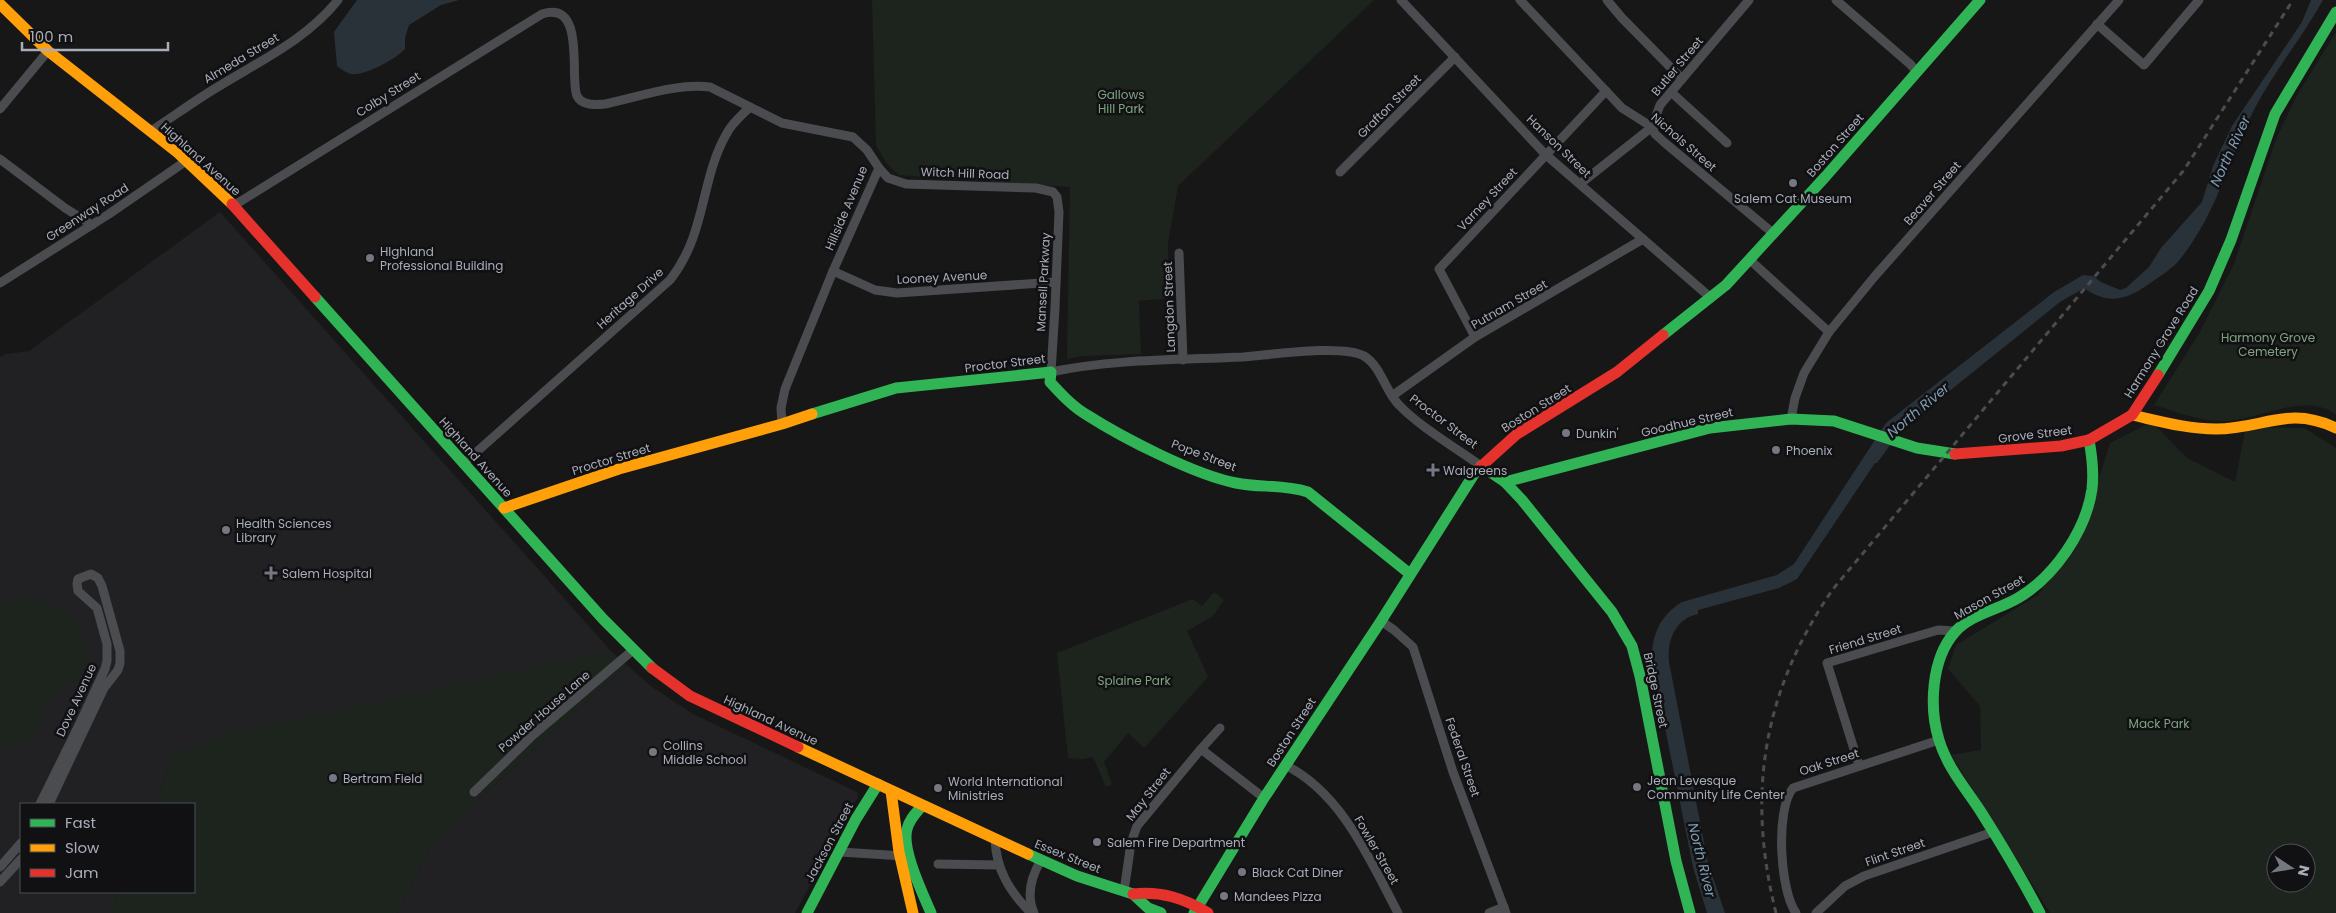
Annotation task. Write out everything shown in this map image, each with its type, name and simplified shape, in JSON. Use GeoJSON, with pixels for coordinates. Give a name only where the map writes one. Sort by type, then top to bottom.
{"type":"FeatureCollection","features":[{"type":"Feature","properties":{"kind":"main road","name":"Boston Street"},"geometry":{"type":"LineString","coordinates":[[1196,910],[1285,765],[1381,621],[1459,495],[1481,466],[1517,434],[1617,372],[1711,298],[1774,234],[1980,0]]}},
{"type":"Feature","properties":{"kind":"main road","name":"Highland Avenue"},"geometry":{"type":"LineString","coordinates":[[0,4],[48,52],[151,131],[233,206],[463,464],[633,650],[665,679],[690,696],[995,839]]}},
{"type":"Feature","properties":{"kind":"main road","name":"Harmony Grove Road"},"geometry":{"type":"LineString","coordinates":[[2132,415],[2181,340],[2209,291],[2231,240],[2275,114],[2336,12]]}},
{"type":"Feature","properties":{"kind":"main road","name":"Proctor Street"},"geometry":{"type":"LineString","coordinates":[[504,508],[619,469],[782,424],[846,402],[896,388],[989,380],[1050,372]]}},
{"type":"Feature","properties":{"kind":"main road","name":"Pope Street"},"geometry":{"type":"LineString","coordinates":[[1050,372],[1050,382],[1076,408],[1150,449],[1227,480],[1288,486],[1308,492],[1410,574]]}},
{"type":"Feature","properties":{"kind":"main road"},"geometry":{"type":"LineString","coordinates":[[2132,415],[2189,427],[2216,429],[2250,425],[2287,417],[2305,416],[2325,422],[2336,428]]}},
{"type":"Feature","properties":{"kind":"main road","name":"Grove Street"},"geometry":{"type":"LineString","coordinates":[[1878,434],[1903,444],[1933,452],[1959,455],[2061,446],[2089,440],[2132,415]]}},
{"type":"Feature","properties":{"kind":"main road","name":"Goodhue Street"},"geometry":{"type":"LineString","coordinates":[[1504,482],[1710,428],[1759,421],[1791,419],[1834,421],[1878,434]]}},
{"type":"Feature","properties":{"kind":"main road","name":"Mason Street"},"geometry":{"type":"LineString","coordinates":[[2040,913],[1948,759],[1939,740],[1934,700],[1937,671],[1944,650],[1956,631],[2028,592],[2043,579],[2064,553],[2083,521],[2091,497],[2094,461],[2089,440]]}},
{"type":"Feature","properties":{"kind":"main road","name":"Bridge Street"},"geometry":{"type":"LineString","coordinates":[[1481,466],[1504,482],[1522,500],[1612,612],[1632,646],[1640,676],[1676,861],[1690,913]]}},
{"type":"Feature","properties":{"kind":"main road","name":"Jackson Street"},"geometry":{"type":"LineString","coordinates":[[806,913],[856,819],[878,784]]}},
{"type":"Feature","properties":{"kind":"main road"},"geometry":{"type":"LineString","coordinates":[[891,791],[892,823],[913,913]]}},
{"type":"Feature","properties":{"kind":"main road"},"geometry":{"type":"LineString","coordinates":[[922,806],[912,819],[906,833],[911,856],[931,913]]}},
{"type":"Feature","properties":{"kind":"main road","name":"Essex Street"},"geometry":{"type":"LineString","coordinates":[[995,839],[1077,876],[1128,893],[1148,908],[1161,913]]}},
{"type":"Feature","properties":{"kind":"main road","name":"Essex Street"},"geometry":{"type":"LineString","coordinates":[[1128,893],[1152,892],[1181,899],[1196,910],[1208,913]]}},
{"type":"Feature","properties":{"kind":"street","name":"Almeda Street"},"geometry":{"type":"LineString","coordinates":[[151,131],[190,103],[273,55],[332,8],[338,0]]}},
{"type":"Feature","properties":{"kind":"street","name":"Hanson Street"},"geometry":{"type":"LineString","coordinates":[[1401,0],[1546,154],[1711,298]]}},
{"type":"Feature","properties":{"kind":"street","name":"Nichols Street"},"geometry":{"type":"LineString","coordinates":[[1520,0],[1627,112],[1652,127],[1655,134],[1664,143],[1774,234]]}},
{"type":"Feature","properties":{"kind":"street"},"geometry":{"type":"LineString","coordinates":[[1607,0],[1622,18],[1682,79]]}},
{"type":"Feature","properties":{"kind":"street"},"geometry":{"type":"LineString","coordinates":[[1836,0],[1917,72]]}},
{"type":"Feature","properties":{"kind":"street","name":"Beaver Street"},"geometry":{"type":"LineString","coordinates":[[1791,419],[1795,398],[1804,373],[1829,332],[2119,0]]}},
{"type":"Feature","properties":{"kind":"street"},"geometry":{"type":"LineString","coordinates":[[2097,24],[2144,65],[2199,0]]}},
{"type":"Feature","properties":{"kind":"street","name":"Butler Street"},"geometry":{"type":"LineString","coordinates":[[1652,127],[1660,105],[1746,1]]}},
{"type":"Feature","properties":{"kind":"street","name":"Colby Street"},"geometry":{"type":"LineString","coordinates":[[233,206],[542,14],[549,12],[559,15]]}},
{"type":"Feature","properties":{"kind":"street","name":"Hillside Avenue"},"geometry":{"type":"LineString","coordinates":[[559,15],[564,18],[572,33],[576,53],[574,82],[578,97],[583,102],[597,105],[605,104],[697,86],[719,90],[782,123],[853,137],[867,150],[879,168],[833,271],[785,389],[781,408],[782,424]]}},
{"type":"Feature","properties":{"kind":"street"},"geometry":{"type":"LineString","coordinates":[[0,109],[48,52]]}},
{"type":"Feature","properties":{"kind":"street","name":"Grafton Street"},"geometry":{"type":"LineString","coordinates":[[1340,172],[1454,57]]}},
{"type":"Feature","properties":{"kind":"street","name":"Varney Street"},"geometry":{"type":"LineString","coordinates":[[1475,338],[1439,269],[1606,91]]}},
{"type":"Feature","properties":{"kind":"street"},"geometry":{"type":"LineString","coordinates":[[1671,92],[1727,143]]}},
{"type":"Feature","properties":{"kind":"street","name":"Heritage Drive"},"geometry":{"type":"LineString","coordinates":[[463,464],[670,280],[690,250],[714,164],[727,132],[750,107]]}},
{"type":"Feature","properties":{"kind":"street"},"geometry":{"type":"LineString","coordinates":[[1580,184],[1652,127]]}},
{"type":"Feature","properties":{"kind":"street"},"geometry":{"type":"LineString","coordinates":[[0,159],[65,208],[92,225]]}},
{"type":"Feature","properties":{"kind":"street","name":"Greenway Road"},"geometry":{"type":"LineString","coordinates":[[0,283],[92,225],[186,161]]}},
{"type":"Feature","properties":{"kind":"street","name":"Witch Hill Road"},"geometry":{"type":"LineString","coordinates":[[879,168],[888,178],[906,184],[1036,188],[1054,193]]}},
{"type":"Feature","properties":{"kind":"street","name":"Mansell Parkway"},"geometry":{"type":"LineString","coordinates":[[1050,372],[1059,212],[1057,197],[1054,193]]}},
{"type":"Feature","properties":{"kind":"street","name":"Putnam Street"},"geometry":{"type":"LineString","coordinates":[[1392,396],[1475,338],[1643,239]]}},
{"type":"Feature","properties":{"kind":"street","name":"Langdon Street"},"geometry":{"type":"LineString","coordinates":[[1179,253],[1183,360]]}},
{"type":"Feature","properties":{"kind":"street"},"geometry":{"type":"LineString","coordinates":[[1750,260],[1829,332]]}},
{"type":"Feature","properties":{"kind":"street","name":"Looney Avenue"},"geometry":{"type":"LineString","coordinates":[[833,271],[875,290],[897,293],[1056,282]]}},
{"type":"Feature","properties":{"kind":"street","name":"Proctor Street"},"geometry":{"type":"LineString","coordinates":[[1050,372],[1086,366],[1311,352],[1356,353],[1372,363],[1392,396],[1406,412],[1481,466]]}},
{"type":"Feature","properties":{"kind":"street","name":"Dove Avenue"},"geometry":{"type":"LineString","coordinates":[[40,803],[106,669],[107,644],[97,608],[78,591],[78,579],[91,574],[98,578],[102,586],[120,651],[120,663],[118,670],[104,688],[49,803]]}},
{"type":"Feature","properties":{"kind":"street","name":"Federal Street"},"geometry":{"type":"LineString","coordinates":[[1381,621],[1413,647],[1453,772],[1505,910]]}},
{"type":"Feature","properties":{"kind":"street","name":"Friend Street"},"geometry":{"type":"LineString","coordinates":[[1859,765],[1827,663],[1938,630],[1956,631]]}},
{"type":"Feature","properties":{"kind":"street","name":"Powder House Lane"},"geometry":{"type":"LineString","coordinates":[[474,792],[528,740],[633,650]]}},
{"type":"Feature","properties":{"kind":"street","name":"May Street"},"geometry":{"type":"LineString","coordinates":[[1128,893],[1131,842],[1136,826],[1220,728]]}},
{"type":"Feature","properties":{"kind":"street","name":"Oak Street"},"geometry":{"type":"LineString","coordinates":[[1796,913],[1791,903],[1782,852],[1786,799],[1793,788],[1799,784],[1939,740]]}},
{"type":"Feature","properties":{"kind":"street"},"geometry":{"type":"LineString","coordinates":[[1201,749],[1264,798]]}},
{"type":"Feature","properties":{"kind":"street","name":"Fowler Street"},"geometry":{"type":"LineString","coordinates":[[1285,765],[1304,774],[1317,786],[1349,825],[1398,913]]}},
{"type":"Feature","properties":{"kind":"street","name":"Flint Street"},"geometry":{"type":"LineString","coordinates":[[1816,913],[1835,894],[1855,880],[1993,832]]}},
{"type":"Feature","properties":{"kind":"street"},"geometry":{"type":"LineString","coordinates":[[995,839],[998,864],[1014,895],[1033,913]]}},
{"type":"Feature","properties":{"kind":"street"},"geometry":{"type":"LineString","coordinates":[[0,867],[20,844]]}},
{"type":"Feature","properties":{"kind":"street"},"geometry":{"type":"LineString","coordinates":[[840,852],[911,856]]}},
{"type":"Feature","properties":{"kind":"street"},"geometry":{"type":"LineString","coordinates":[[0,882],[20,860]]}},
{"type":"Feature","properties":{"kind":"street"},"geometry":{"type":"LineString","coordinates":[[1033,913],[1030,902],[1030,889],[1036,868],[1041,860]]}},
{"type":"Feature","properties":{"kind":"street"},"geometry":{"type":"LineString","coordinates":[[938,864],[998,864]]}},
{"type":"Feature","properties":{"kind":"street"},"geometry":{"type":"LineString","coordinates":[[1489,913],[1505,910]]}},
{"type":"Feature","properties":{"kind":"shaded area","name":"Salem Hospital"},"geometry":{"type":"Polygon","coordinates":[[[220,212],[611,651],[446,800],[175,753],[154,803],[20,803],[20,893],[119,893],[110,913],[0,913],[0,357],[6,354],[29,351],[220,212]]]}},
{"type":"Feature","properties":{"kind":"shaded area","name":"Collins Middle School"},"geometry":{"type":"Polygon","coordinates":[[[627,665],[652,687],[693,714],[857,792],[858,797],[795,913],[397,913],[435,839],[627,665]]]}},
{"type":"Feature","properties":{"kind":"green space","name":"Gallows Hill Park"},"geometry":{"type":"Polygon","coordinates":[[[872,0],[1374,0],[1178,186],[1168,243],[1169,298],[1139,301],[1141,354],[1083,356],[1067,359],[1070,187],[899,175],[887,164],[876,145],[872,0]]]}},
{"type":"Feature","properties":{"kind":"green space","name":"Harmony Grove Cemetery"},"geometry":{"type":"Polygon","coordinates":[[[2336,32],[2336,414],[2323,408],[2296,406],[2239,419],[2217,421],[2189,416],[2154,405],[2200,332],[2234,264],[2276,139],[2296,97],[2336,32]]]}},
{"type":"Feature","properties":{"kind":"green space","name":"Mack Park"},"geometry":{"type":"Polygon","coordinates":[[[2152,422],[2187,458],[2235,482],[2246,427],[2304,428],[2336,448],[2336,913],[2050,913],[1951,755],[1981,750],[1980,706],[1948,669],[1956,645],[2038,595],[2084,527],[2110,443],[2152,422]]]}},
{"type":"Feature","properties":{"kind":"green space","name":"Splaine Park"},"geometry":{"type":"Polygon","coordinates":[[[1214,592],[1224,600],[1213,616],[1187,631],[1208,677],[1144,748],[1128,733],[1104,762],[1112,784],[1106,787],[1093,757],[1083,759],[1068,758],[1057,653],[1193,599],[1202,606],[1214,592]]]}},
{"type":"Feature","properties":{"kind":"green space"},"geometry":{"type":"Polygon","coordinates":[[[17,597],[30,597],[43,601],[69,618],[79,630],[85,643],[87,657],[82,674],[57,690],[49,701],[33,734],[23,741],[0,750],[0,605],[9,606],[17,597]]]}},
{"type":"Feature","properties":{"kind":"green space","name":"Bertram Field"},"geometry":{"type":"Polygon","coordinates":[[[611,651],[627,665],[435,839],[397,913],[110,913],[119,893],[195,893],[195,803],[154,803],[175,753],[232,733],[611,651]]]}},
{"type":"Feature","properties":{"kind":"water"},"geometry":{"type":"Polygon","coordinates":[[[357,0],[459,0],[441,5],[409,25],[405,38],[405,49],[395,57],[372,70],[351,74],[337,66],[334,32],[357,0]]]}},
{"type":"Feature","properties":{"kind":"water","name":"North River"},"geometry":{"type":"Polygon","coordinates":[[[2311,0],[2323,0],[2256,106],[2214,203],[2193,241],[2178,262],[2160,277],[2130,295],[2115,299],[2100,297],[2084,288],[2060,302],[1901,430],[1877,463],[1875,463],[1797,579],[1779,588],[1698,610],[1698,614],[1683,621],[1674,632],[1669,646],[1669,662],[1708,863],[1725,913],[1707,913],[1693,867],[1652,663],[1653,644],[1662,621],[1667,614],[1682,602],[1777,575],[1794,564],[1886,423],[2054,292],[2083,275],[2093,276],[2101,282],[2120,290],[2126,288],[2149,267],[2161,248],[2202,202],[2213,166],[2232,126],[2302,22],[2311,0]]]}},
{"type":"Feature","properties":{"kind":"railway"},"geometry":{"type":"LineString","coordinates":[[1776,913],[1767,869],[1762,826],[1762,785],[1767,744],[1776,705],[1790,666],[1809,627],[1833,589],[2184,170],[2293,0]]}},
{"type":"Feature","properties":{"kind":"traffic: fast"},"geometry":{"type":"LineString","coordinates":[[1663,335],[1726,285],[1826,176],[1980,0]]}},
{"type":"Feature","properties":{"kind":"traffic: fast"},"geometry":{"type":"LineString","coordinates":[[2158,375],[2209,291],[2231,240],[2275,114],[2336,12]]}},
{"type":"Feature","properties":{"kind":"traffic: fast"},"geometry":{"type":"LineString","coordinates":[[315,297],[603,619],[652,668]]}},
{"type":"Feature","properties":{"kind":"traffic: fast"},"geometry":{"type":"LineString","coordinates":[[812,414],[896,388],[1051,372],[1050,382],[1082,412],[1160,455],[1219,479],[1236,483],[1289,488],[1308,492],[1410,574]]}},
{"type":"Feature","properties":{"kind":"traffic: fast"},"geometry":{"type":"LineString","coordinates":[[1505,482],[1710,428],[1791,419],[1834,421],[1917,448],[1955,454]]}},
{"type":"Feature","properties":{"kind":"traffic: fast"},"geometry":{"type":"LineString","coordinates":[[2040,913],[1997,837],[1957,778],[1942,750],[1934,713],[1934,684],[1941,656],[1955,632],[1969,621],[2018,598],[2031,589],[2056,565],[2066,551],[2083,521],[2089,505],[2093,476],[2089,440]]}},
{"type":"Feature","properties":{"kind":"traffic: fast"},"geometry":{"type":"LineString","coordinates":[[1481,466],[1505,482],[1522,500],[1612,612],[1632,646],[1640,676],[1676,861],[1690,913]]}},
{"type":"Feature","properties":{"kind":"traffic: fast"},"geometry":{"type":"LineString","coordinates":[[1194,913],[1264,798],[1381,621],[1476,471]]}},
{"type":"Feature","properties":{"kind":"traffic: fast"},"geometry":{"type":"LineString","coordinates":[[807,913],[856,819],[878,784]]}},
{"type":"Feature","properties":{"kind":"traffic: fast"},"geometry":{"type":"LineString","coordinates":[[922,806],[909,823],[906,838],[910,859],[931,913]]}},
{"type":"Feature","properties":{"kind":"traffic: fast"},"geometry":{"type":"LineString","coordinates":[[1028,854],[1077,876],[1133,894],[1148,908],[1161,913]]}},
{"type":"Feature","properties":{"kind":"traffic: slow"},"geometry":{"type":"LineString","coordinates":[[0,4],[48,51],[178,153],[232,204]]}},
{"type":"Feature","properties":{"kind":"traffic: slow"},"geometry":{"type":"LineString","coordinates":[[504,508],[619,469],[812,414]]}},
{"type":"Feature","properties":{"kind":"traffic: slow"},"geometry":{"type":"LineString","coordinates":[[2132,415],[2205,429],[2233,428],[2289,418],[2319,421],[2336,428]]}},
{"type":"Feature","properties":{"kind":"traffic: slow"},"geometry":{"type":"LineString","coordinates":[[798,747],[1028,854]]}},
{"type":"Feature","properties":{"kind":"traffic: slow"},"geometry":{"type":"LineString","coordinates":[[891,791],[899,852],[913,913]]}},
{"type":"Feature","properties":{"kind":"traffic: jam"},"geometry":{"type":"LineString","coordinates":[[232,204],[315,297]]}},
{"type":"Feature","properties":{"kind":"traffic: jam"},"geometry":{"type":"LineString","coordinates":[[1476,471],[1517,434],[1617,372],[1663,335]]}},
{"type":"Feature","properties":{"kind":"traffic: jam"},"geometry":{"type":"LineString","coordinates":[[1955,454],[2061,446],[2089,440],[2132,415],[2158,375]]}},
{"type":"Feature","properties":{"kind":"traffic: jam"},"geometry":{"type":"LineString","coordinates":[[652,668],[690,696],[798,747]]}},
{"type":"Feature","properties":{"kind":"traffic: jam"},"geometry":{"type":"LineString","coordinates":[[1133,894],[1143,893],[1172,897],[1190,903],[1208,913]]}},
{"type":"Feature","properties":{"kind":"place","name":"Salem Cat Museum"},"geometry":{"type":"Point","coordinates":[1793,183]}},
{"type":"Feature","properties":{"kind":"place","name":"HIghland Professional Building"},"geometry":{"type":"Point","coordinates":[370,258]}},
{"type":"Feature","properties":{"kind":"place","name":"Dunkin'"},"geometry":{"type":"Point","coordinates":[1566,433]}},
{"type":"Feature","properties":{"kind":"place","name":"Phoenix"},"geometry":{"type":"Point","coordinates":[1776,450]}},
{"type":"Feature","properties":{"kind":"place","name":"Walgreens"},"geometry":{"type":"Point","coordinates":[1433,470]}},
{"type":"Feature","properties":{"kind":"place","name":"Health Sciences Library"},"geometry":{"type":"Point","coordinates":[226,530]}},
{"type":"Feature","properties":{"kind":"place","name":"Salem Hospital"},"geometry":{"type":"Point","coordinates":[271,573]}},
{"type":"Feature","properties":{"kind":"place","name":"Collins Middle School"},"geometry":{"type":"Point","coordinates":[653,752]}},
{"type":"Feature","properties":{"kind":"place","name":"Bertram Field"},"geometry":{"type":"Point","coordinates":[333,778]}},
{"type":"Feature","properties":{"kind":"place","name":"Jean Levesque Community Life Center"},"geometry":{"type":"Point","coordinates":[1637,787]}},
{"type":"Feature","properties":{"kind":"place","name":"World International Ministries"},"geometry":{"type":"Point","coordinates":[938,788]}},
{"type":"Feature","properties":{"kind":"place","name":"Salem Fire Department"},"geometry":{"type":"Point","coordinates":[1097,842]}},
{"type":"Feature","properties":{"kind":"place","name":"Black Cat Diner"},"geometry":{"type":"Point","coordinates":[1242,872]}},
{"type":"Feature","properties":{"kind":"place","name":"Mandees Pizza"},"geometry":{"type":"Point","coordinates":[1224,896]}}]}
